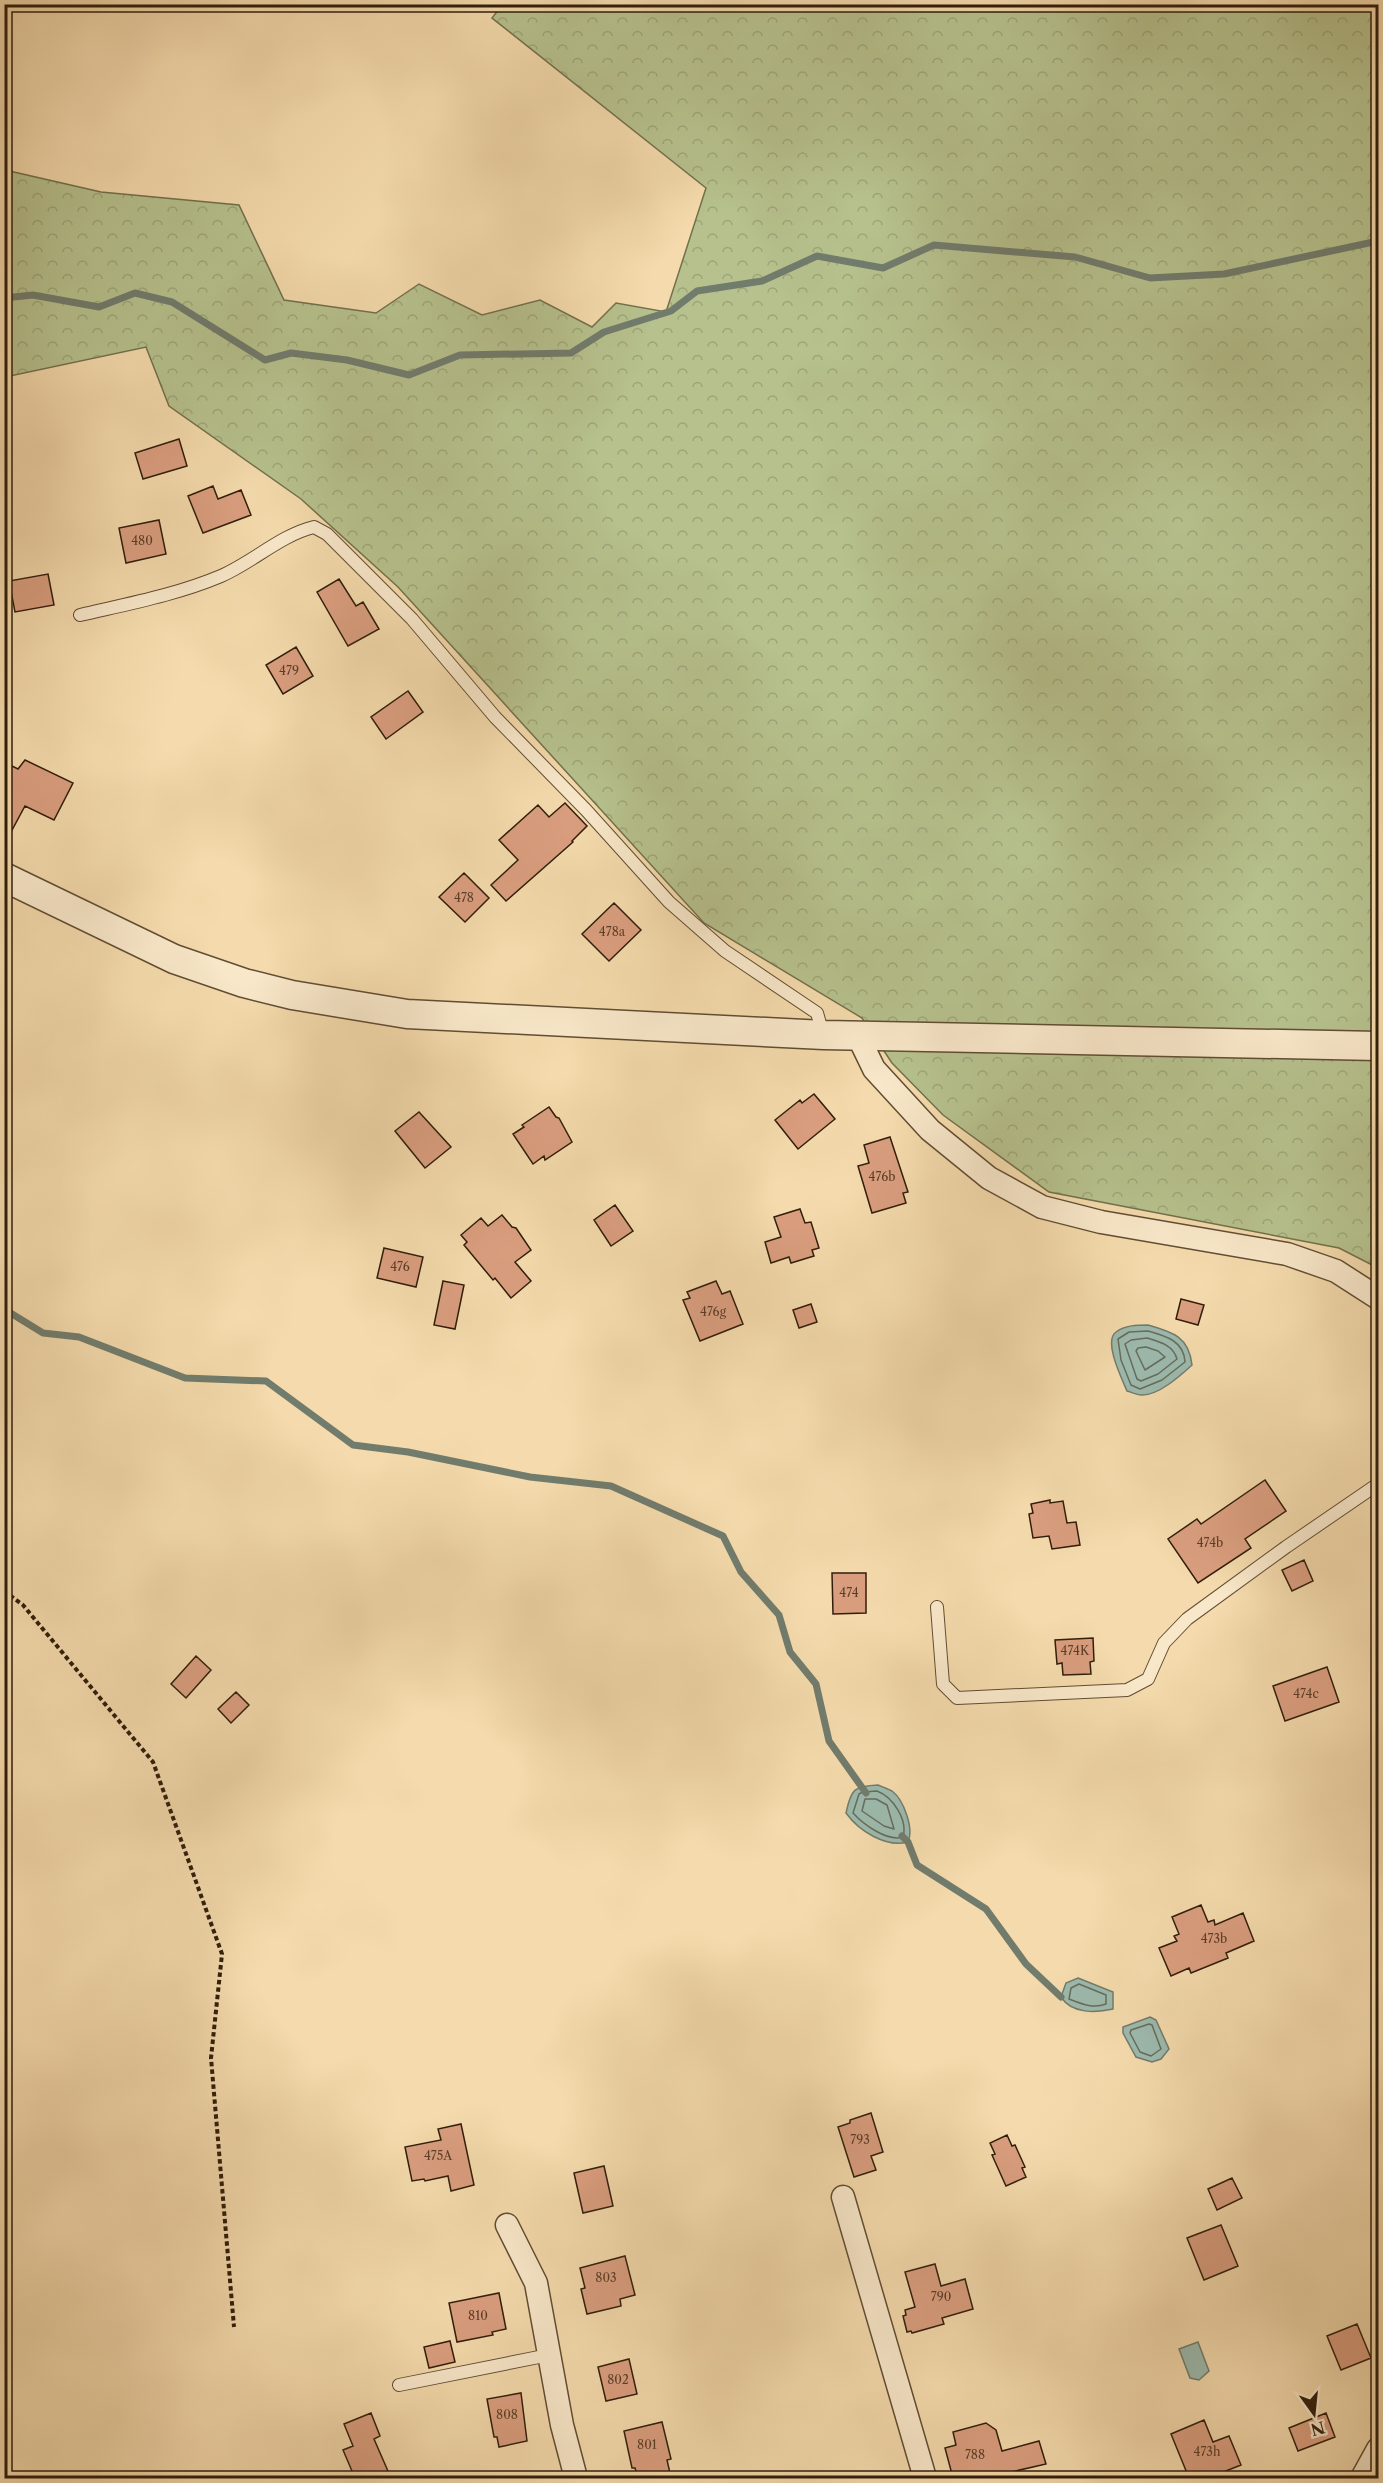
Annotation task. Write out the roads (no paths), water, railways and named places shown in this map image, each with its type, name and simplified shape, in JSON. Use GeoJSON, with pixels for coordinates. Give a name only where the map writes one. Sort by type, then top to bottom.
{"type":"FeatureCollection","features":[{"type":"Feature","properties":{"kind":"street"},"geometry":{"type":"LineString","coordinates":[[4,877],[174,959],[244,983],[292,995],[407,1014],[824,1035],[1378,1046]]}},
{"type":"Feature","properties":{"kind":"street"},"geometry":{"type":"LineString","coordinates":[[858,1036],[874,1069],[930,1130],[989,1178],[1042,1207],[1101,1222],[1287,1254],[1336,1271],[1378,1298]]}},
{"type":"Feature","properties":{"kind":"street"},"geometry":{"type":"LineString","coordinates":[[843,2197],[925,2478]]}},
{"type":"Feature","properties":{"kind":"street"},"geometry":{"type":"LineString","coordinates":[[507,2225],[536,2283],[562,2425],[576,2478]]}},
{"type":"Feature","properties":{"kind":"street"},"geometry":{"type":"LineString","coordinates":[[1362,2478],[1378,2449]]}},
{"type":"Feature","properties":{"kind":"lane"},"geometry":{"type":"LineString","coordinates":[[80,615],[162,597],[222,576],[298,532],[314,527],[327,534],[412,619],[495,717],[586,810],[669,902],[724,951],[817,1013],[824,1035]]}},
{"type":"Feature","properties":{"kind":"lane"},"geometry":{"type":"LineString","coordinates":[[937,1607],[943,1684],[957,1698],[1127,1690],[1148,1679],[1164,1643],[1186,1619],[1286,1546],[1378,1484]]}},
{"type":"Feature","properties":{"kind":"lane"},"geometry":{"type":"LineString","coordinates":[[399,2385],[549,2355]]}},
{"type":"Feature","properties":{"kind":"water"},"geometry":{"type":"Polygon","coordinates":[[[1148,1325],[1178,1337],[1187,1348],[1192,1365],[1161,1389],[1139,1395],[1127,1391],[1112,1351],[1112,1343],[1116,1332],[1123,1328],[1148,1325]]]}},
{"type":"Feature","properties":{"kind":"water"},"geometry":{"type":"Polygon","coordinates":[[[878,1785],[892,1791],[900,1801],[909,1823],[908,1842],[891,1843],[882,1840],[858,1826],[846,1813],[855,1790],[864,1786],[878,1785]]]}},
{"type":"Feature","properties":{"kind":"water"},"geometry":{"type":"Polygon","coordinates":[[[1078,1978],[1113,1992],[1113,2009],[1085,2011],[1066,2003],[1061,1997],[1066,1983],[1078,1978]]]}},
{"type":"Feature","properties":{"kind":"water"},"geometry":{"type":"Polygon","coordinates":[[[1150,2017],[1156,2020],[1169,2049],[1161,2059],[1152,2062],[1136,2057],[1123,2033],[1123,2027],[1150,2017]]]}},
{"type":"Feature","properties":{"kind":"water"},"geometry":{"type":"Polygon","coordinates":[[[1198,2342],[1209,2371],[1199,2380],[1190,2378],[1179,2349],[1198,2342]]]}},
{"type":"Feature","properties":{"kind":"waterway"},"geometry":{"type":"LineString","coordinates":[[4,298],[33,295],[99,307],[135,293],[172,302],[265,360],[291,353],[347,360],[409,375],[460,355],[571,353],[604,332],[671,311],[697,291],[762,281],[817,256],[883,268],[934,245],[1075,257],[1150,278],[1224,274],[1378,241]]}},
{"type":"Feature","properties":{"kind":"waterway"},"geometry":{"type":"LineString","coordinates":[[4,1309],[43,1333],[79,1337],[185,1378],[266,1381],[353,1445],[408,1452],[530,1477],[611,1486],[723,1536],[741,1572],[779,1615],[790,1652],[816,1684],[829,1741],[866,1793]]}},
{"type":"Feature","properties":{"kind":"waterway"},"geometry":{"type":"LineString","coordinates":[[902,1836],[908,1842],[917,1865],[986,1909],[1026,1964],[1061,1997]]}}]}
